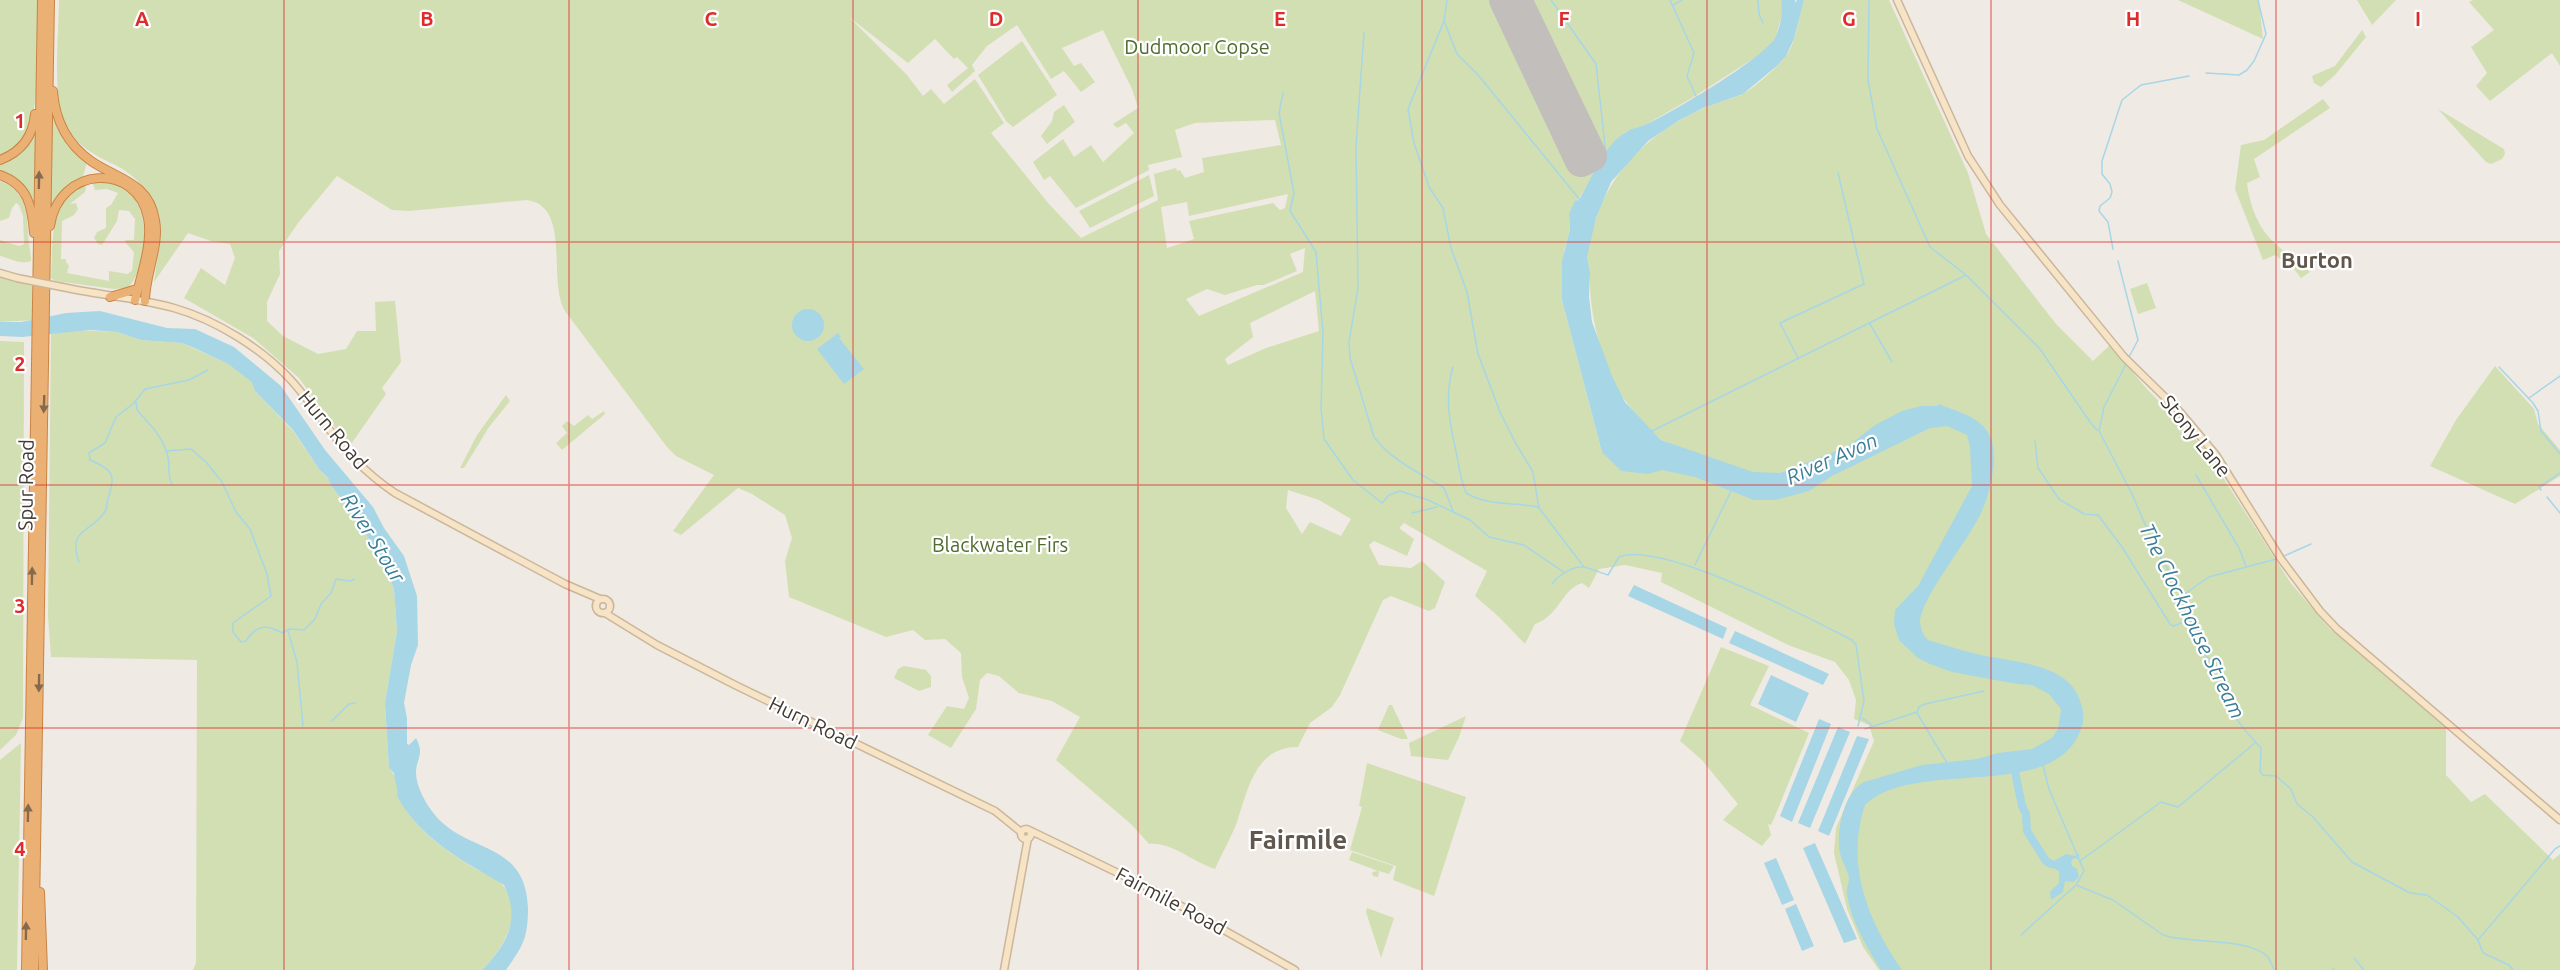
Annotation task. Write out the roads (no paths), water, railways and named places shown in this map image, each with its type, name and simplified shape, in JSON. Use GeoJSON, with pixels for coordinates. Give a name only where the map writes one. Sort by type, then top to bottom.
{"type":"FeatureCollection","features":[{"type":"Feature","properties":{"kind":"highway","name":"Spur Road"},"geometry":{"type":"LineString","coordinates":[[34,970],[41,346],[38,259],[42,0]]}},
{"type":"Feature","properties":{"kind":"highway","name":"Spur Road"},"geometry":{"type":"LineString","coordinates":[[41,302],[46,254],[50,0]]}},
{"type":"Feature","properties":{"kind":"highway"},"geometry":{"type":"LineString","coordinates":[[49,65],[55,108],[69,139],[91,161],[134,183],[152,206],[156,220],[156,235],[145,301]]}},
{"type":"Feature","properties":{"kind":"highway"},"geometry":{"type":"LineString","coordinates":[[0,160],[18,150],[29,136],[34,123],[40,72]]}},
{"type":"Feature","properties":{"kind":"highway"},"geometry":{"type":"LineString","coordinates":[[0,175],[18,185],[29,200],[38,259]]}},
{"type":"Feature","properties":{"kind":"highway"},"geometry":{"type":"LineString","coordinates":[[46,254],[53,212],[65,191],[75,184],[93,178],[115,181],[130,188],[138,197],[148,218],[147,242],[135,300]]}},
{"type":"Feature","properties":{"kind":"highway"},"geometry":{"type":"LineString","coordinates":[[110,297],[138,289]]}},
{"type":"Feature","properties":{"kind":"highway","name":"Spur Road"},"geometry":{"type":"LineString","coordinates":[[26,970],[41,346]]}},
{"type":"Feature","properties":{"kind":"highway"},"geometry":{"type":"LineString","coordinates":[[37,803],[43,970]]}},
{"type":"Feature","properties":{"kind":"main road","name":"Stony Lane"},"geometry":{"type":"LineString","coordinates":[[1897,0],[1968,156],[1982,180],[2124,357],[2180,412],[2216,455],[2281,559],[2320,611],[2337,629],[2560,820]]}},
{"type":"Feature","properties":{"kind":"main road","name":"Hurn Road"},"geometry":{"type":"LineString","coordinates":[[0,273],[110,297],[145,301],[203,319],[260,354],[290,379],[353,458],[395,493],[598,602]]}},
{"type":"Feature","properties":{"kind":"main road"},"geometry":{"type":"LineString","coordinates":[[608,600],[607,610],[599,611],[598,602],[608,600]]}},
{"type":"Feature","properties":{"kind":"main road","name":"Hurn Road"},"geometry":{"type":"LineString","coordinates":[[607,610],[657,645],[980,803],[1026,834]]}},
{"type":"Feature","properties":{"kind":"main road"},"geometry":{"type":"LineString","coordinates":[[1004,970],[1026,834]]}},
{"type":"Feature","properties":{"kind":"main road","name":"Fairmile Road"},"geometry":{"type":"LineString","coordinates":[[1026,834],[1045,837],[1149,888],[1295,970]]}},
{"type":"Feature","properties":{"kind":"water"},"geometry":{"type":"Polygon","coordinates":[[[1781,0],[1795,0],[1795,3],[1797,0],[1804,0],[1794,39],[1786,56],[1778,65],[1743,94],[1703,108],[1648,141],[1611,182],[1596,218],[1587,257],[1592,322],[1612,376],[1625,402],[1661,440],[1753,472],[1780,473],[1847,447],[1875,425],[1902,411],[1921,406],[1938,406],[1938,404],[1973,418],[1987,430],[1993,446],[1994,463],[1986,502],[1975,525],[1929,596],[1920,620],[1921,628],[1928,640],[1974,653],[2025,663],[2054,673],[2066,680],[2075,691],[2082,708],[2083,722],[2070,748],[2048,764],[2019,772],[1986,777],[1918,783],[1888,791],[1865,805],[1859,827],[1858,849],[1863,892],[1879,932],[1902,970],[1881,970],[1860,933],[1849,903],[1847,891],[1849,877],[1841,856],[1839,835],[1846,804],[1851,795],[1864,782],[1922,765],[1977,759],[1998,753],[2032,749],[2052,738],[2058,729],[2061,709],[2049,694],[2032,685],[1952,672],[1918,658],[1899,640],[1894,624],[1895,610],[1918,586],[1972,486],[1970,447],[1967,435],[1947,426],[1930,428],[1832,476],[1809,491],[1775,500],[1754,500],[1695,477],[1662,470],[1648,474],[1621,471],[1602,452],[1562,300],[1562,261],[1570,229],[1569,213],[1575,201],[1579,200],[1604,154],[1626,132],[1647,124],[1696,97],[1756,57],[1776,36],[1782,13],[1781,0]]]}},
{"type":"Feature","properties":{"kind":"water"},"geometry":{"type":"Polygon","coordinates":[[[808,309],[819,314],[824,325],[819,336],[808,341],[797,336],[792,325],[797,314],[808,309]]]}},
{"type":"Feature","properties":{"kind":"water","name":"River Stour"},"geometry":{"type":"Polygon","coordinates":[[[100,311],[167,328],[195,329],[234,347],[281,386],[325,450],[373,507],[384,528],[404,556],[417,596],[418,645],[411,665],[404,703],[407,718],[407,744],[409,745],[416,738],[419,744],[420,753],[416,777],[420,791],[442,823],[504,858],[516,869],[524,885],[528,908],[526,934],[506,970],[482,970],[498,951],[509,931],[511,909],[504,885],[458,858],[430,837],[418,825],[397,796],[394,773],[389,768],[385,703],[397,631],[394,589],[385,566],[359,522],[293,430],[255,391],[252,382],[228,364],[182,343],[141,340],[117,332],[90,330],[22,337],[0,336],[0,322],[21,322],[66,313],[100,311]]]}},
{"type":"Feature","properties":{"kind":"water"},"geometry":{"type":"Polygon","coordinates":[[[838,333],[841,337],[839,338],[864,369],[844,384],[817,349],[838,333]]]}},
{"type":"Feature","properties":{"kind":"water"},"geometry":{"type":"Polygon","coordinates":[[[1634,585],[1727,628],[1723,639],[1628,596],[1634,585]]]}},
{"type":"Feature","properties":{"kind":"water"},"geometry":{"type":"Polygon","coordinates":[[[1735,631],[1829,674],[1823,685],[1729,643],[1735,631]]]}},
{"type":"Feature","properties":{"kind":"water"},"geometry":{"type":"Polygon","coordinates":[[[1771,675],[1809,693],[1796,722],[1758,704],[1771,675]]]}},
{"type":"Feature","properties":{"kind":"water"},"geometry":{"type":"Polygon","coordinates":[[[1819,719],[1831,724],[1792,822],[1780,816],[1819,719]]]}},
{"type":"Feature","properties":{"kind":"water"},"geometry":{"type":"Polygon","coordinates":[[[1838,727],[1850,732],[1810,828],[1798,823],[1838,727]]]}},
{"type":"Feature","properties":{"kind":"water"},"geometry":{"type":"Polygon","coordinates":[[[1857,736],[1869,739],[1829,836],[1818,831],[1857,736]]]}},
{"type":"Feature","properties":{"kind":"water"},"geometry":{"type":"Polygon","coordinates":[[[1815,843],[1857,939],[1844,943],[1803,848],[1815,843]]]}},
{"type":"Feature","properties":{"kind":"water"},"geometry":{"type":"Polygon","coordinates":[[[2079,853],[2079,859],[2074,858],[2071,862],[2072,866],[2077,869],[2079,877],[2073,882],[2065,881],[2063,892],[2051,900],[2050,892],[2059,883],[2059,871],[2047,865],[2043,858],[2052,862],[2066,854],[2075,856],[2079,853]]]}},
{"type":"Feature","properties":{"kind":"water"},"geometry":{"type":"Polygon","coordinates":[[[1776,858],[1794,900],[1782,905],[1764,863],[1776,858]]]}},
{"type":"Feature","properties":{"kind":"water"},"geometry":{"type":"Polygon","coordinates":[[[1796,904],[1814,946],[1802,951],[1785,909],[1796,904]]]}},
{"type":"Feature","properties":{"kind":"waterway"},"geometry":{"type":"LineString","coordinates":[[1447,0],[1444,21],[1457,54],[1479,76],[1580,200]]}},
{"type":"Feature","properties":{"kind":"waterway"},"geometry":{"type":"LineString","coordinates":[[1551,0],[1596,64],[1606,155]]}},
{"type":"Feature","properties":{"kind":"waterway"},"geometry":{"type":"LineString","coordinates":[[1670,0],[1694,53],[1687,76],[1696,96]]}},
{"type":"Feature","properties":{"kind":"waterway"},"geometry":{"type":"LineString","coordinates":[[1673,5],[1682,0]]}},
{"type":"Feature","properties":{"kind":"waterway"},"geometry":{"type":"LineString","coordinates":[[1758,0],[1759,14],[1763,23]]}},
{"type":"Feature","properties":{"kind":"waterway"},"geometry":{"type":"LineString","coordinates":[[1869,0],[1868,80],[1877,129],[1930,247],[1966,275],[2040,349],[2097,430]]}},
{"type":"Feature","properties":{"kind":"waterway","name":"The Clockhouse Stream"},"geometry":{"type":"LineString","coordinates":[[2206,73],[2239,75],[2247,70],[2254,61],[2266,34],[2258,0]]}},
{"type":"Feature","properties":{"kind":"waterway"},"geometry":{"type":"LineString","coordinates":[[1444,21],[1408,109],[1414,143],[1429,187],[1443,208],[1451,248],[1467,292],[1478,354],[1500,412],[1533,472],[1539,508],[1584,567]]}},
{"type":"Feature","properties":{"kind":"waterway"},"geometry":{"type":"LineString","coordinates":[[1364,33],[1356,146],[1358,288],[1349,342],[1350,358],[1374,437],[1398,460],[1444,488],[1453,511]]}},
{"type":"Feature","properties":{"kind":"waterway","name":"The Clockhouse Stream"},"geometry":{"type":"LineString","coordinates":[[2113,249],[2108,222],[2099,211],[2100,206],[2110,198],[2112,192],[2110,184],[2102,174],[2102,161],[2122,100],[2141,85],[2189,76]]}},
{"type":"Feature","properties":{"kind":"waterway"},"geometry":{"type":"LineString","coordinates":[[1283,93],[1279,113],[1294,193],[1290,211],[1316,252],[1323,333],[1321,408],[1324,439],[1353,480],[1382,503],[1389,495],[1400,491],[1428,500],[1470,520],[1489,537],[1524,545],[1565,573]]}},
{"type":"Feature","properties":{"kind":"waterway"},"geometry":{"type":"LineString","coordinates":[[1798,358],[1780,323],[1864,284],[1838,173]]}},
{"type":"Feature","properties":{"kind":"waterway","name":"The Clockhouse Stream"},"geometry":{"type":"LineString","coordinates":[[2118,261],[2138,340],[2129,357]]}},
{"type":"Feature","properties":{"kind":"waterway"},"geometry":{"type":"LineString","coordinates":[[1652,431],[1966,275]]}},
{"type":"Feature","properties":{"kind":"waterway"},"geometry":{"type":"LineString","coordinates":[[1870,324],[1892,362]]}},
{"type":"Feature","properties":{"kind":"waterway","name":"The Clockhouse Stream"},"geometry":{"type":"LineString","coordinates":[[2126,364],[2104,407],[2099,431],[2132,494],[2157,552],[2182,592],[2186,616],[2201,634],[2204,654],[2219,672],[2231,709],[2242,727],[2261,748],[2260,772],[2263,775],[2276,776],[2291,789],[2297,804],[2313,817],[2352,862],[2410,893],[2427,895],[2458,917],[2478,940],[2483,953],[2509,965],[2513,970]]}},
{"type":"Feature","properties":{"kind":"waterway"},"geometry":{"type":"LineString","coordinates":[[1453,367],[1448,400],[1449,412],[1460,474],[1466,493],[1492,502],[1538,507]]}},
{"type":"Feature","properties":{"kind":"waterway"},"geometry":{"type":"LineString","coordinates":[[2499,367],[2533,403],[2538,411],[2541,431],[2560,454]]}},
{"type":"Feature","properties":{"kind":"waterway"},"geometry":{"type":"LineString","coordinates":[[79,562],[76,551],[78,537],[105,511],[112,484],[111,474],[104,467],[90,460],[89,453],[105,443],[116,417],[134,403],[145,389],[189,380],[208,370]]}},
{"type":"Feature","properties":{"kind":"waterway"},"geometry":{"type":"LineString","coordinates":[[2529,398],[2560,376]]}},
{"type":"Feature","properties":{"kind":"waterway"},"geometry":{"type":"LineString","coordinates":[[136,402],[137,410],[156,431],[163,443],[168,457],[172,484]]}},
{"type":"Feature","properties":{"kind":"waterway"},"geometry":{"type":"LineString","coordinates":[[2035,441],[2038,468],[2059,499],[2084,514],[2098,515],[2122,547],[2170,624],[2173,626],[2187,621]]}},
{"type":"Feature","properties":{"kind":"waterway"},"geometry":{"type":"LineString","coordinates":[[166,451],[191,449],[206,462],[222,482],[236,512],[250,529],[267,574],[271,596],[233,623],[233,632],[241,642],[246,641],[258,629],[266,627],[282,633],[289,629],[304,630],[315,619],[321,604],[331,593],[336,579],[350,581],[355,579]]}},
{"type":"Feature","properties":{"kind":"waterway"},"geometry":{"type":"LineString","coordinates":[[2541,490],[2539,487],[2560,473]]}},
{"type":"Feature","properties":{"kind":"waterway"},"geometry":{"type":"LineString","coordinates":[[2196,475],[2239,548],[2246,566]]}},
{"type":"Feature","properties":{"kind":"waterway"},"geometry":{"type":"LineString","coordinates":[[1695,565],[1731,491]]}},
{"type":"Feature","properties":{"kind":"waterway"},"geometry":{"type":"LineString","coordinates":[[2547,497],[2560,513]]}},
{"type":"Feature","properties":{"kind":"waterway"},"geometry":{"type":"LineString","coordinates":[[1412,513],[1437,507]]}},
{"type":"Feature","properties":{"kind":"waterway"},"geometry":{"type":"LineString","coordinates":[[2284,556],[2311,544]]}},
{"type":"Feature","properties":{"kind":"waterway"},"geometry":{"type":"LineString","coordinates":[[1552,584],[1566,572],[1579,567],[1608,575],[1619,557],[1639,555],[1667,560],[1700,570],[1803,615],[1852,640],[1856,645],[1864,701],[1858,726]]}},
{"type":"Feature","properties":{"kind":"waterway"},"geometry":{"type":"LineString","coordinates":[[2183,595],[2209,577],[2276,559]]}},
{"type":"Feature","properties":{"kind":"waterway"},"geometry":{"type":"LineString","coordinates":[[288,631],[297,662],[303,726]]}},
{"type":"Feature","properties":{"kind":"waterway"},"geometry":{"type":"LineString","coordinates":[[1865,729],[1917,712],[1919,707],[1925,704],[1984,691]]}},
{"type":"Feature","properties":{"kind":"waterway"},"geometry":{"type":"LineString","coordinates":[[332,721],[349,704],[355,703]]}},
{"type":"Feature","properties":{"kind":"waterway"},"geometry":{"type":"LineString","coordinates":[[1917,713],[1947,763]]}},
{"type":"Feature","properties":{"kind":"waterway"},"geometry":{"type":"LineString","coordinates":[[1862,718],[1872,725]]}},
{"type":"Feature","properties":{"kind":"waterway"},"geometry":{"type":"LineString","coordinates":[[2080,861],[2161,802],[2178,807],[2255,743]]}},
{"type":"Feature","properties":{"kind":"waterway","name":"River Avon"},"geometry":{"type":"LineString","coordinates":[[2013,762],[2022,806],[2026,814],[2027,831],[2046,861],[2051,864]]}},
{"type":"Feature","properties":{"kind":"waterway"},"geometry":{"type":"LineString","coordinates":[[2021,935],[2076,885],[2084,871],[2049,789],[2043,765]]}},
{"type":"Feature","properties":{"kind":"waterway"},"geometry":{"type":"LineString","coordinates":[[2478,940],[2560,846]]}},
{"type":"Feature","properties":{"kind":"waterway"},"geometry":{"type":"LineString","coordinates":[[2076,885],[2113,900],[2163,935],[2247,946],[2268,957],[2274,970]]}},
{"type":"Feature","properties":{"kind":"waterway"},"geometry":{"type":"LineString","coordinates":[[2354,958],[2364,970]]}},
{"type":"Feature","properties":{"kind":"district","name":"Burton"},"geometry":{"type":"Point","coordinates":[2317,260]}},
{"type":"Feature","properties":{"kind":"district","name":"Fairmile"},"geometry":{"type":"Point","coordinates":[1298,840]}},
{"type":"Feature","properties":{"kind":"park label","name":"Dudmoor Copse"},"geometry":{"type":"Point","coordinates":[1197,47]}},
{"type":"Feature","properties":{"kind":"park label","name":"Blackwater Firs"},"geometry":{"type":"Point","coordinates":[1000,545]}}]}
